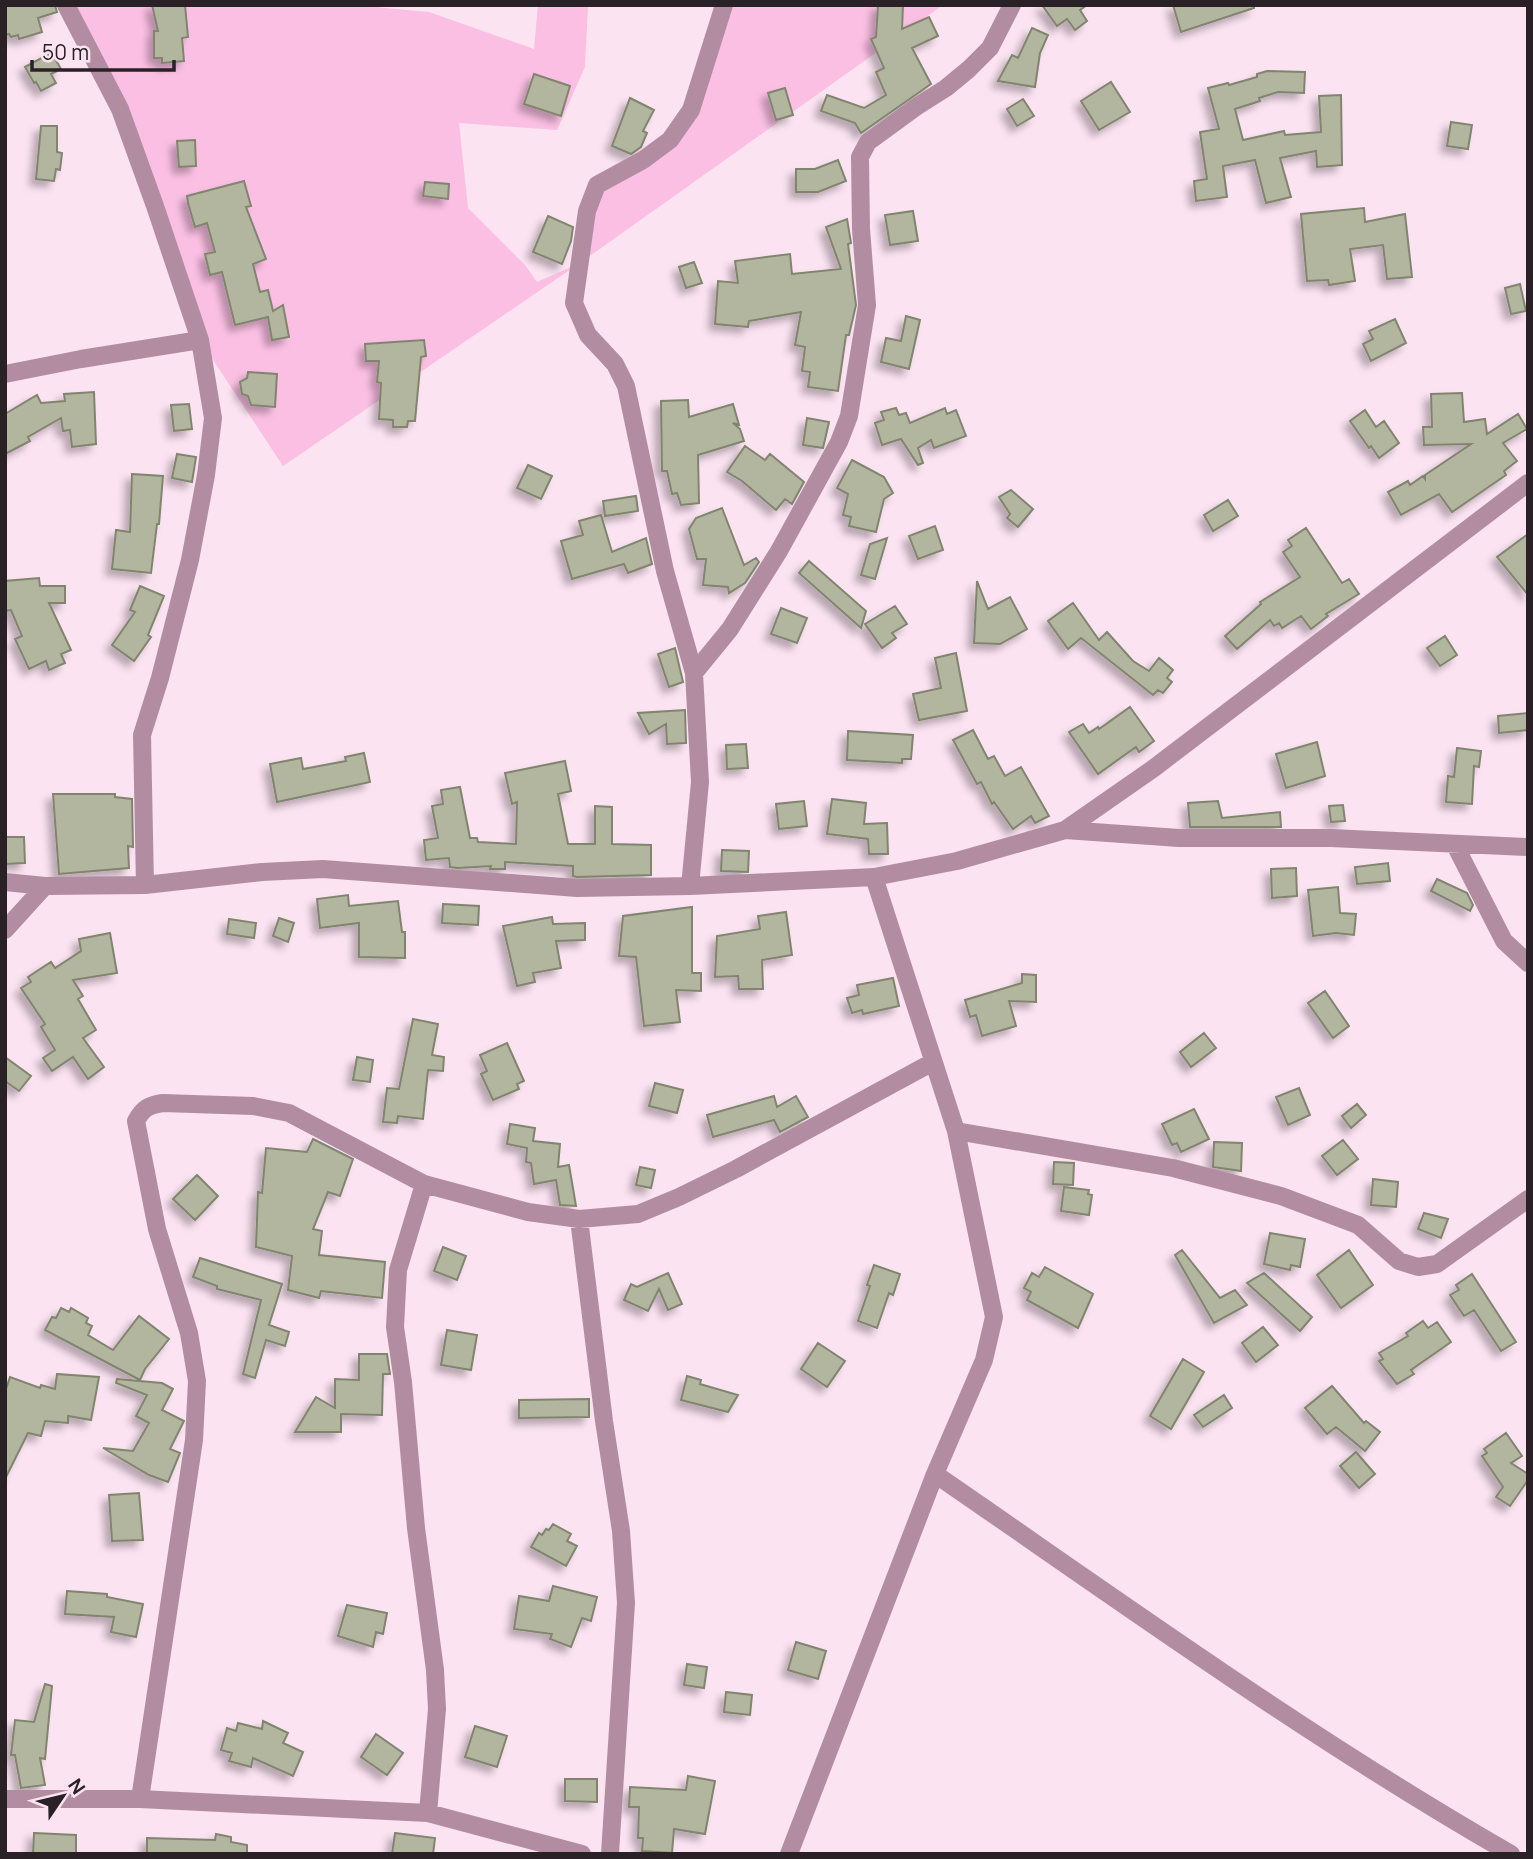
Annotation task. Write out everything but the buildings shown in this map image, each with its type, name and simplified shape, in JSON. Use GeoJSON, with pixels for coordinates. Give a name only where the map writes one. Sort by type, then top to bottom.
{"type":"FeatureCollection","features":[{"type":"Feature","properties":{"kind":"street"},"geometry":{"type":"LineString","coordinates":[[66,5],[120,109],[200,341],[213,418],[206,475],[190,560],[160,678],[142,735],[145,885]]}},
{"type":"Feature","properties":{"kind":"street"},"geometry":{"type":"LineString","coordinates":[[690,886],[700,782],[694,673],[668,582],[626,386],[615,364],[588,335],[574,303],[585,223],[597,185],[643,160],[670,140],[691,110],[724,5]]}},
{"type":"Feature","properties":{"kind":"street"},"geometry":{"type":"LineString","coordinates":[[694,673],[730,629],[779,551],[823,474],[849,416],[867,305],[861,229],[860,158],[869,142],[915,107],[946,88],[990,48],[1012,5]]}},
{"type":"Feature","properties":{"kind":"street"},"geometry":{"type":"LineString","coordinates":[[5,374],[81,359],[200,341]]}},
{"type":"Feature","properties":{"kind":"street"},"geometry":{"type":"LineString","coordinates":[[5,882],[45,886],[145,885],[262,872],[323,869],[578,888],[690,886],[874,877],[957,861],[1065,830],[1154,768],[1528,483]]}},
{"type":"Feature","properties":{"kind":"street"},"geometry":{"type":"LineString","coordinates":[[1065,830],[1179,838],[1331,838],[1528,847]]}},
{"type":"Feature","properties":{"kind":"street"},"geometry":{"type":"LineString","coordinates":[[1455,845],[1504,941],[1528,963]]}},
{"type":"Feature","properties":{"kind":"street"},"geometry":{"type":"LineString","coordinates":[[789,1854],[935,1474],[984,1360],[994,1317],[956,1132],[874,877]]}},
{"type":"Feature","properties":{"kind":"street"},"geometry":{"type":"LineString","coordinates":[[5,930],[45,886]]}},
{"type":"Feature","properties":{"kind":"street"},"geometry":{"type":"LineString","coordinates":[[140,1799],[194,1440],[197,1381],[189,1333],[157,1229],[136,1121],[142,1111],[150,1105],[163,1103],[253,1106],[289,1113],[424,1184],[528,1212],[579,1219],[638,1214],[679,1197],[933,1062]]}},
{"type":"Feature","properties":{"kind":"street"},"geometry":{"type":"LineString","coordinates":[[956,1132],[1174,1168],[1281,1196],[1358,1225],[1399,1261],[1418,1267],[1437,1264],[1528,1199]]}},
{"type":"Feature","properties":{"kind":"street"},"geometry":{"type":"LineString","coordinates":[[424,1184],[398,1269],[395,1326],[403,1382],[416,1528],[435,1671],[437,1709],[428,1813]]}},
{"type":"Feature","properties":{"kind":"street"},"geometry":{"type":"LineString","coordinates":[[579,1219],[604,1421],[621,1531],[626,1603],[610,1854]]}},
{"type":"Feature","properties":{"kind":"street"},"geometry":{"type":"LineString","coordinates":[[935,1474],[1418,1800],[1511,1854]]}},
{"type":"Feature","properties":{"kind":"street"},"geometry":{"type":"LineString","coordinates":[[5,1799],[140,1799],[428,1813],[582,1854]]}},
{"type":"Feature","properties":{"kind":"shaded area"},"geometry":{"type":"Polygon","coordinates":[[[66,5],[353,5],[429,12],[534,49],[538,5],[588,5],[585,67],[557,130],[459,123],[468,208],[525,265],[537,282],[580,263],[283,466],[200,340],[155,206],[66,5]]]}},
{"type":"Feature","properties":{"kind":"shaded area"},"geometry":{"type":"Polygon","coordinates":[[[724,5],[943,5],[580,263],[597,185],[670,140],[724,5]]]}}]}
